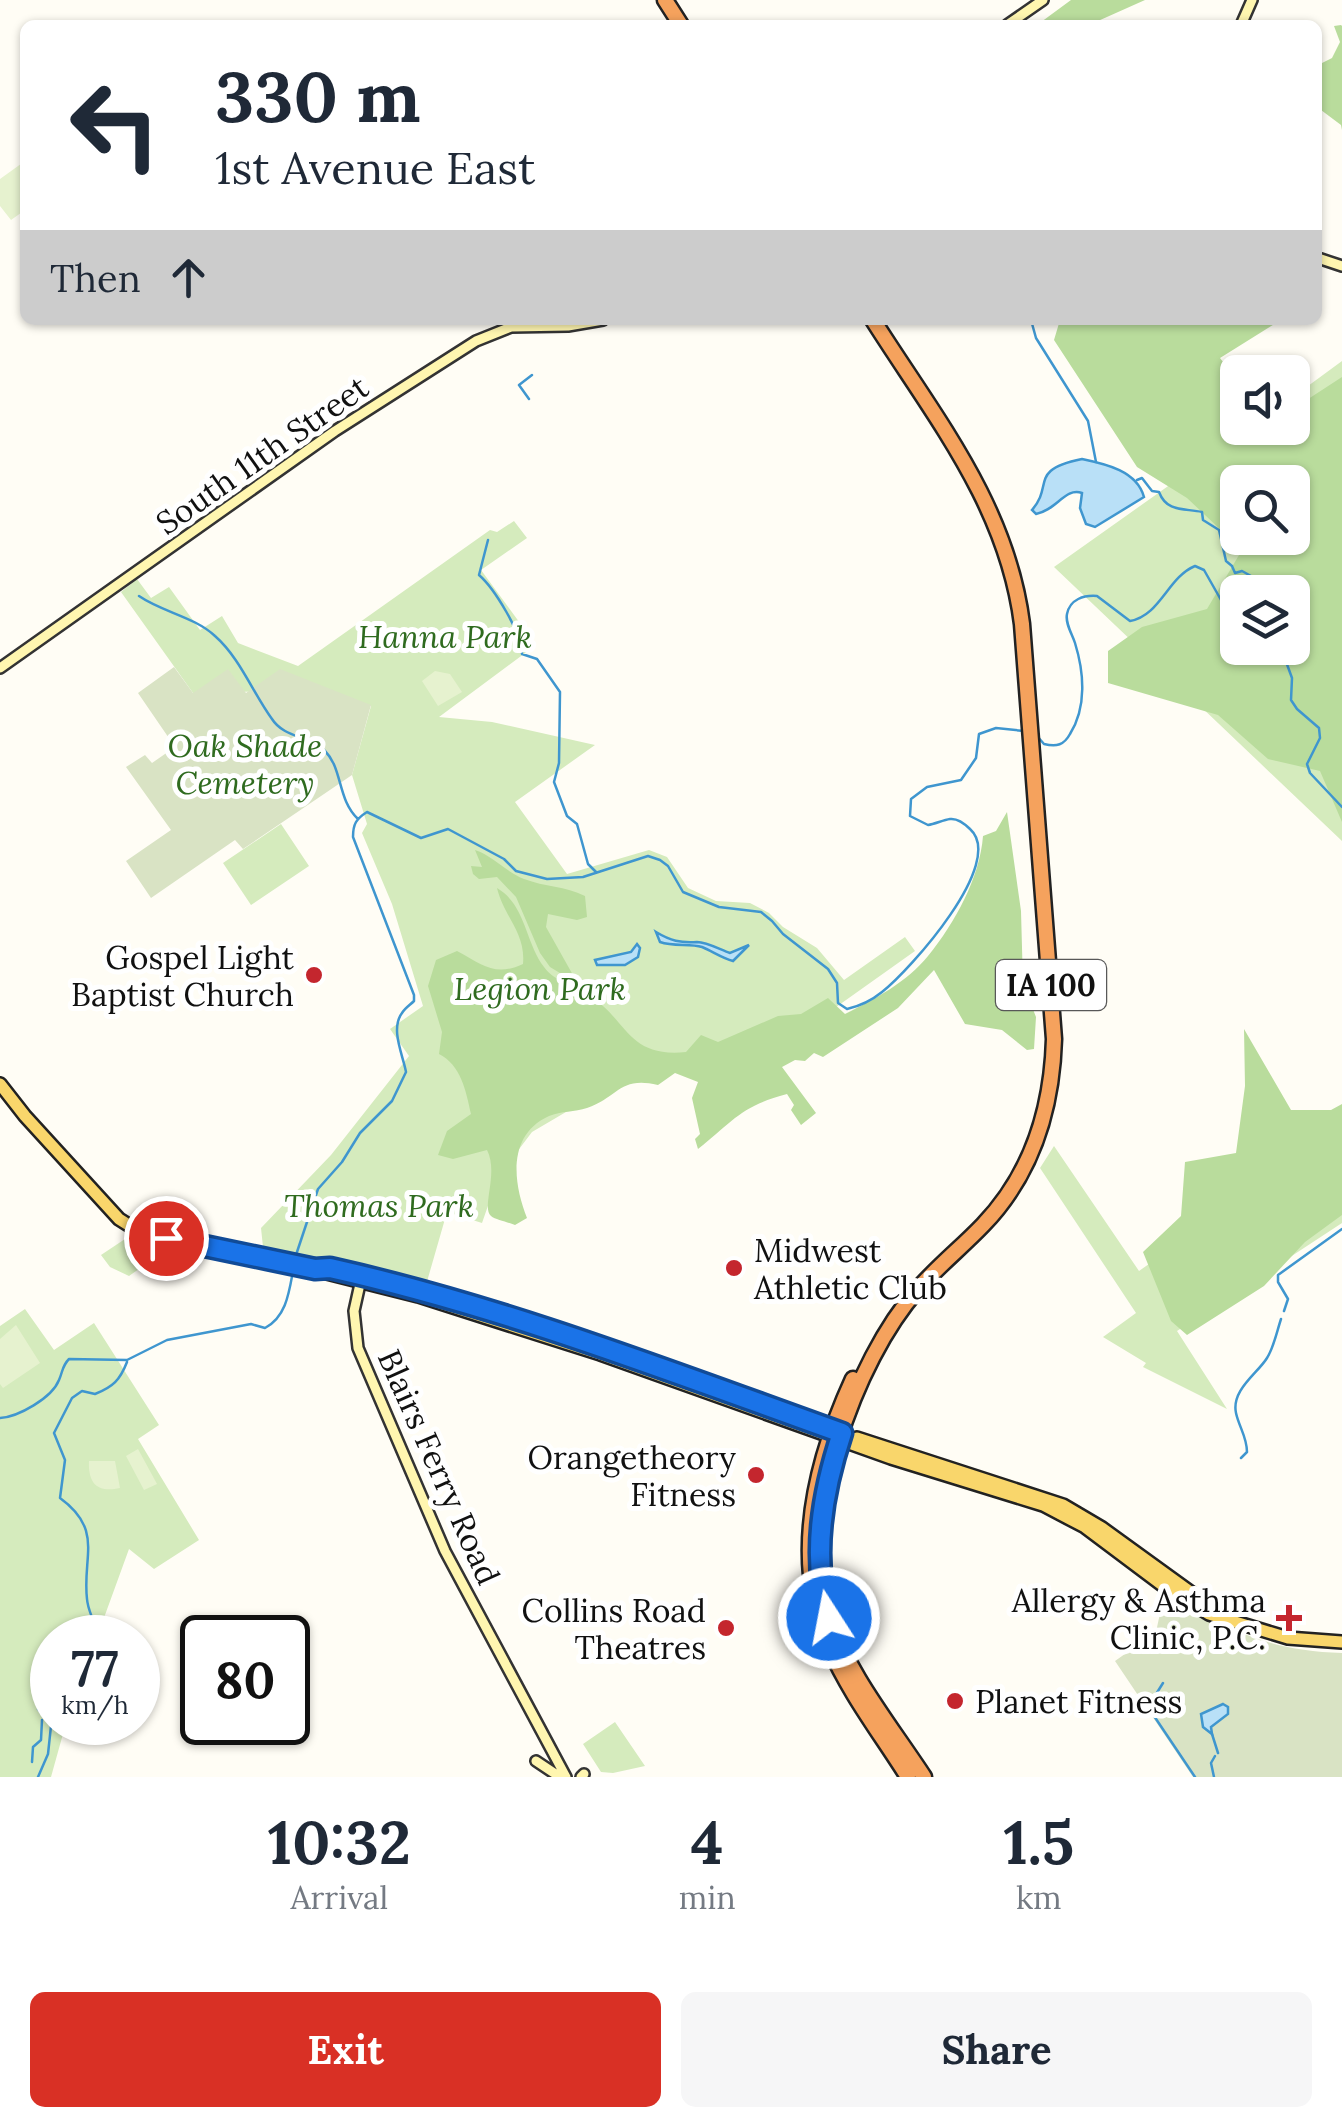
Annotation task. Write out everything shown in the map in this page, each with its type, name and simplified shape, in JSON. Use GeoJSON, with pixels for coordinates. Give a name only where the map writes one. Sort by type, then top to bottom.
{"type":"FeatureCollection","features":[{"type":"Feature","properties":{"kind":"highway","name":"IA 100"},"geometry":{"type":"LineString","coordinates":[[866,325],[967,482],[993,534],[1011,596],[1024,689]]}},
{"type":"Feature","properties":{"kind":"highway","name":"IA 100"},"geometry":{"type":"LineString","coordinates":[[875,325],[963,460],[996,521],[1018,595],[1054,1039],[1048,1106],[1028,1161],[981,1228],[922,1284],[886,1330],[816,1482],[810,1535],[811,1580],[819,1619],[849,1686],[908,1777]]}},
{"type":"Feature","properties":{"kind":"highway","name":"IA 100"},"geometry":{"type":"LineString","coordinates":[[836,1434],[823,1511],[822,1594],[852,1667],[924,1777]]}},
{"type":"Feature","properties":{"kind":"main road"},"geometry":{"type":"LineString","coordinates":[[0,1084],[118,1219],[138,1231],[361,1278],[728,1395],[1043,1505],[1085,1527],[1195,1606],[1270,1634],[1342,1642]]}},
{"type":"Feature","properties":{"kind":"street"},"geometry":{"type":"LineString","coordinates":[[1014,20],[1043,0]]}},
{"type":"Feature","properties":{"kind":"street","name":"South 11th Street"},"geometry":{"type":"LineString","coordinates":[[0,668],[335,431],[476,341],[511,327],[574,325]]}},
{"type":"Feature","properties":{"kind":"street","name":"Blairs Ferry Road"},"geometry":{"type":"LineString","coordinates":[[361,1278],[354,1311],[358,1348],[445,1552],[553,1749],[563,1777]]}},
{"type":"Feature","properties":{"kind":"street"},"geometry":{"type":"LineString","coordinates":[[553,1749],[548,1758],[536,1761],[563,1777]]}},
{"type":"Feature","properties":{"kind":"green space"},"geometry":{"type":"Polygon","coordinates":[[[1071,0],[1145,0],[1100,20],[1044,20],[1071,0]]]}},
{"type":"Feature","properties":{"kind":"green space"},"geometry":{"type":"Polygon","coordinates":[[[1334,26],[1342,26],[1342,130],[1322,111],[1322,63],[1332,58],[1340,42],[1334,26]]]}},
{"type":"Feature","properties":{"kind":"green space"},"geometry":{"type":"Polygon","coordinates":[[[20,165],[20,214],[11,220],[0,206],[0,179],[20,165]]]}},
{"type":"Feature","properties":{"kind":"green space"},"geometry":{"type":"Polygon","coordinates":[[[1058,325],[1273,325],[1220,355],[1220,445],[1310,445],[1310,398],[1342,377],[1342,822],[1320,771],[1268,759],[1218,715],[1108,683],[1108,651],[1142,627],[1207,609],[1220,587],[1220,665],[1310,665],[1310,575],[1227,575],[1239,555],[1310,555],[1310,465],[1220,465],[1220,529],[1187,498],[1137,467],[1054,340],[1058,325]]]}},
{"type":"Feature","properties":{"kind":"green space"},"geometry":{"type":"Polygon","coordinates":[[[1342,361],[1342,841],[1054,567],[1226,445],[1310,445],[1310,385],[1342,361]]]}},
{"type":"Feature","properties":{"kind":"green space","name":"Legion Park"},"geometry":{"type":"Polygon","coordinates":[[[514,521],[527,538],[481,570],[536,645],[439,717],[492,722],[595,745],[515,802],[567,874],[649,850],[667,857],[688,888],[716,901],[750,903],[769,913],[783,927],[817,948],[844,980],[905,937],[915,951],[725,1086],[651,1062],[532,1132],[498,1177],[482,1223],[447,1212],[426,1285],[278,1253],[263,1247],[261,1228],[331,1155],[409,1056],[390,1029],[423,1006],[392,904],[362,833],[367,824],[352,775],[371,706],[327,690],[193,693],[121,592],[137,579],[151,598],[169,587],[200,630],[222,616],[238,643],[298,666],[490,530],[497,532],[514,521]]]}},
{"type":"Feature","properties":{"kind":"green space","name":"Oak Shade Cemetery"},"geometry":{"type":"Polygon","coordinates":[[[174,667],[193,693],[228,669],[246,693],[280,669],[371,705],[352,775],[243,849],[235,840],[151,898],[126,861],[171,830],[126,767],[145,755],[152,763],[175,747],[138,693],[174,667]]]}},
{"type":"Feature","properties":{"kind":"green space"},"geometry":{"type":"Polygon","coordinates":[[[435,671],[450,674],[462,692],[438,706],[422,681],[435,671]]]}},
{"type":"Feature","properties":{"kind":"green space"},"geometry":{"type":"Polygon","coordinates":[[[1007,812],[1021,911],[1023,984],[1036,1017],[1034,1049],[1027,1050],[1002,1030],[965,1024],[934,970],[898,1008],[823,1057],[814,1053],[805,1061],[795,1060],[782,1067],[816,1113],[801,1125],[787,1094],[748,1109],[698,1149],[695,1139],[700,1134],[692,1098],[698,1082],[675,1073],[658,1085],[627,1085],[587,1108],[549,1116],[526,1135],[520,1147],[517,1175],[527,1218],[515,1225],[488,1212],[491,1169],[487,1150],[453,1159],[438,1155],[447,1131],[471,1114],[457,1072],[439,1054],[442,1032],[428,986],[436,960],[457,951],[497,969],[523,964],[518,934],[497,888],[514,904],[549,972],[603,1006],[640,1043],[666,1052],[686,1052],[701,1035],[718,1042],[778,1016],[801,1014],[828,998],[845,1014],[900,982],[920,965],[948,929],[971,883],[983,836],[996,831],[1007,812]]]}},
{"type":"Feature","properties":{"kind":"green space"},"geometry":{"type":"Polygon","coordinates":[[[281,824],[309,866],[251,905],[223,863],[281,824]]]}},
{"type":"Feature","properties":{"kind":"green space"},"geometry":{"type":"Polygon","coordinates":[[[475,850],[524,879],[585,896],[587,917],[577,920],[548,914],[546,927],[578,984],[550,967],[516,897],[497,877],[479,879],[473,874],[471,866],[482,867],[475,850]]]}},
{"type":"Feature","properties":{"kind":"green space"},"geometry":{"type":"Polygon","coordinates":[[[1244,1029],[1291,1110],[1331,1110],[1342,1104],[1342,1215],[1305,1242],[1264,1286],[1187,1335],[1171,1321],[1143,1252],[1181,1216],[1185,1162],[1236,1153],[1245,1086],[1244,1029]]]}},
{"type":"Feature","properties":{"kind":"green space"},"geometry":{"type":"Polygon","coordinates":[[[1323,1141],[1342,1148],[1342,1223],[1177,1331],[1227,1409],[1143,1367],[1146,1363],[1103,1337],[1136,1313],[1040,1168],[1054,1146],[1139,1271],[1323,1141]]]}},
{"type":"Feature","properties":{"kind":"green space"},"geometry":{"type":"Polygon","coordinates":[[[131,1235],[154,1243],[153,1259],[129,1276],[110,1267],[101,1255],[131,1235]]]}},
{"type":"Feature","properties":{"kind":"green space"},"geometry":{"type":"Polygon","coordinates":[[[25,1309],[54,1350],[94,1323],[159,1425],[138,1439],[199,1540],[154,1569],[129,1549],[105,1615],[30,1615],[30,1745],[60,1745],[51,1777],[0,1777],[0,1326],[25,1309]]]}},
{"type":"Feature","properties":{"kind":"green space"},"geometry":{"type":"Polygon","coordinates":[[[16,1325],[40,1363],[3,1388],[0,1339],[16,1325]]]}},
{"type":"Feature","properties":{"kind":"green space"},"geometry":{"type":"Polygon","coordinates":[[[138,1449],[157,1484],[144,1490],[126,1456],[138,1449]]]}},
{"type":"Feature","properties":{"kind":"green space"},"geometry":{"type":"Polygon","coordinates":[[[89,1461],[115,1461],[120,1488],[96,1485],[89,1461]]]}},
{"type":"Feature","properties":{"kind":"green space"},"geometry":{"type":"Polygon","coordinates":[[[1165,1590],[1249,1636],[1292,1648],[1342,1653],[1342,1777],[1193,1777],[1115,1661],[1156,1632],[1165,1590]]]}},
{"type":"Feature","properties":{"kind":"green space"},"geometry":{"type":"Polygon","coordinates":[[[615,1722],[645,1766],[601,1772],[583,1744],[615,1722]]]}},
{"type":"Feature","properties":{"kind":"water"},"geometry":{"type":"Polygon","coordinates":[[[1082,459],[1128,475],[1144,497],[1095,527],[1086,524],[1080,508],[1082,493],[1071,493],[1036,514],[1032,510],[1048,473],[1082,459]]]}},
{"type":"Feature","properties":{"kind":"water"},"geometry":{"type":"Polygon","coordinates":[[[656,932],[676,941],[701,942],[730,953],[749,945],[733,961],[702,947],[660,942],[656,932]]]}},
{"type":"Feature","properties":{"kind":"water"},"geometry":{"type":"Polygon","coordinates":[[[637,944],[638,957],[625,965],[597,965],[595,960],[631,952],[637,944]]]}},
{"type":"Feature","properties":{"kind":"water"},"geometry":{"type":"Polygon","coordinates":[[[1223,1704],[1228,1707],[1228,1714],[1211,1727],[1212,1734],[1203,1727],[1201,1714],[1223,1704]]]}},
{"type":"Feature","properties":{"kind":"waterway"},"geometry":{"type":"LineString","coordinates":[[1032,325],[1036,338],[1088,421],[1096,462]]}},
{"type":"Feature","properties":{"kind":"waterway"},"geometry":{"type":"LineString","coordinates":[[529,399],[519,385],[532,375]]}},
{"type":"Feature","properties":{"kind":"waterway"},"geometry":{"type":"LineString","coordinates":[[1137,480],[1142,478],[1172,507],[1202,512],[1203,520],[1219,530],[1226,561],[1235,573],[1249,575]]}},
{"type":"Feature","properties":{"kind":"waterway"},"geometry":{"type":"LineString","coordinates":[[488,540],[479,575],[506,611],[522,654],[537,659],[560,692],[559,763],[554,782],[567,816],[577,824],[588,864],[596,872]]}},
{"type":"Feature","properties":{"kind":"waterway"},"geometry":{"type":"LineString","coordinates":[[1037,736],[1044,744],[1063,743],[1079,712],[1080,666],[1067,617],[1078,599],[1097,596],[1130,621],[1149,612],[1195,566],[1204,570],[1220,598]]}},
{"type":"Feature","properties":{"kind":"waterway"},"geometry":{"type":"LineString","coordinates":[[139,596],[207,629],[224,645],[277,725],[319,746],[331,758],[347,802],[358,819]]}},
{"type":"Feature","properties":{"kind":"waterway"},"geometry":{"type":"LineString","coordinates":[[1287,665],[1292,678],[1291,700],[1319,728],[1320,738],[1307,764],[1310,773],[1342,807]]}},
{"type":"Feature","properties":{"kind":"waterway"},"geometry":{"type":"LineString","coordinates":[[295,1258],[318,1189],[360,1133],[392,1101],[406,1072],[397,1027],[414,995],[353,837],[356,822],[367,812],[421,838],[448,829],[504,859],[516,871],[547,879],[583,877],[648,856],[660,860],[683,892],[719,907],[761,912],[828,969],[837,983],[838,1003],[847,1009],[878,995],[913,962],[950,915],[976,865],[978,845],[970,829],[956,819],[928,825],[910,816],[911,799],[927,787],[961,780],[976,758],[979,734],[996,728],[1024,731]]}},
{"type":"Feature","properties":{"kind":"waterway"},"geometry":{"type":"LineString","coordinates":[[1284,1311],[1288,1299],[1278,1275],[1342,1229]]}},
{"type":"Feature","properties":{"kind":"waterway"},"geometry":{"type":"LineString","coordinates":[[0,1418],[42,1400],[55,1387],[69,1359],[127,1360],[167,1340],[251,1324],[265,1328],[282,1311],[293,1271]]}},
{"type":"Feature","properties":{"kind":"waterway"},"geometry":{"type":"LineString","coordinates":[[1241,1458],[1247,1452],[1236,1413],[1237,1397],[1269,1354],[1281,1319]]}},
{"type":"Feature","properties":{"kind":"waterway"},"geometry":{"type":"LineString","coordinates":[[91,1615],[86,1584],[87,1533],[74,1510],[60,1498],[65,1460],[54,1433],[72,1398],[82,1391],[95,1394],[107,1389],[119,1378],[127,1362]]}},
{"type":"Feature","properties":{"kind":"waterway"},"geometry":{"type":"LineString","coordinates":[[1163,1683],[1148,1707],[1195,1777]]}},
{"type":"Feature","properties":{"kind":"waterway"},"geometry":{"type":"LineString","coordinates":[[1212,1734],[1218,1753]]}},
{"type":"Feature","properties":{"kind":"waterway"},"geometry":{"type":"LineString","coordinates":[[32,1762],[35,1745]]}},
{"type":"Feature","properties":{"kind":"waterway"},"geometry":{"type":"LineString","coordinates":[[38,1777],[49,1745]]}},
{"type":"Feature","properties":{"kind":"waterway"},"geometry":{"type":"LineString","coordinates":[[1214,1777],[1211,1763],[1215,1756]]}},
{"type":"Feature","properties":{"kind":"place","name":"Gospel Light Baptist Church"},"geometry":{"type":"Point","coordinates":[314,975]}},
{"type":"Feature","properties":{"kind":"place","name":"Midwest Athletic Club"},"geometry":{"type":"Point","coordinates":[734,1268]}},
{"type":"Feature","properties":{"kind":"place","name":"Orangetheory Fitness"},"geometry":{"type":"Point","coordinates":[756,1475]}},
{"type":"Feature","properties":{"kind":"place","name":"Allergy & Asthma Clinic, P.C."},"geometry":{"type":"Point","coordinates":[1289,1618]}},
{"type":"Feature","properties":{"kind":"place","name":"Collins Road Theatres"},"geometry":{"type":"Point","coordinates":[726,1628]}},
{"type":"Feature","properties":{"kind":"place","name":"Planet Fitness"},"geometry":{"type":"Point","coordinates":[955,1701]}},
{"type":"Feature","properties":{"kind":"route"},"geometry":{"type":"LineString","coordinates":[[166,1238],[315,1269],[330,1268],[420,1290],[624,1355],[842,1433],[827,1484],[821,1535],[820,1577],[829,1618]]}},
{"type":"Feature","properties":{"kind":"park label","name":"Hanna Park"},"geometry":{"type":"Point","coordinates":[445,636]}},
{"type":"Feature","properties":{"kind":"park label","name":"Thomas Park"},"geometry":{"type":"Point","coordinates":[379,1205]}}]}
